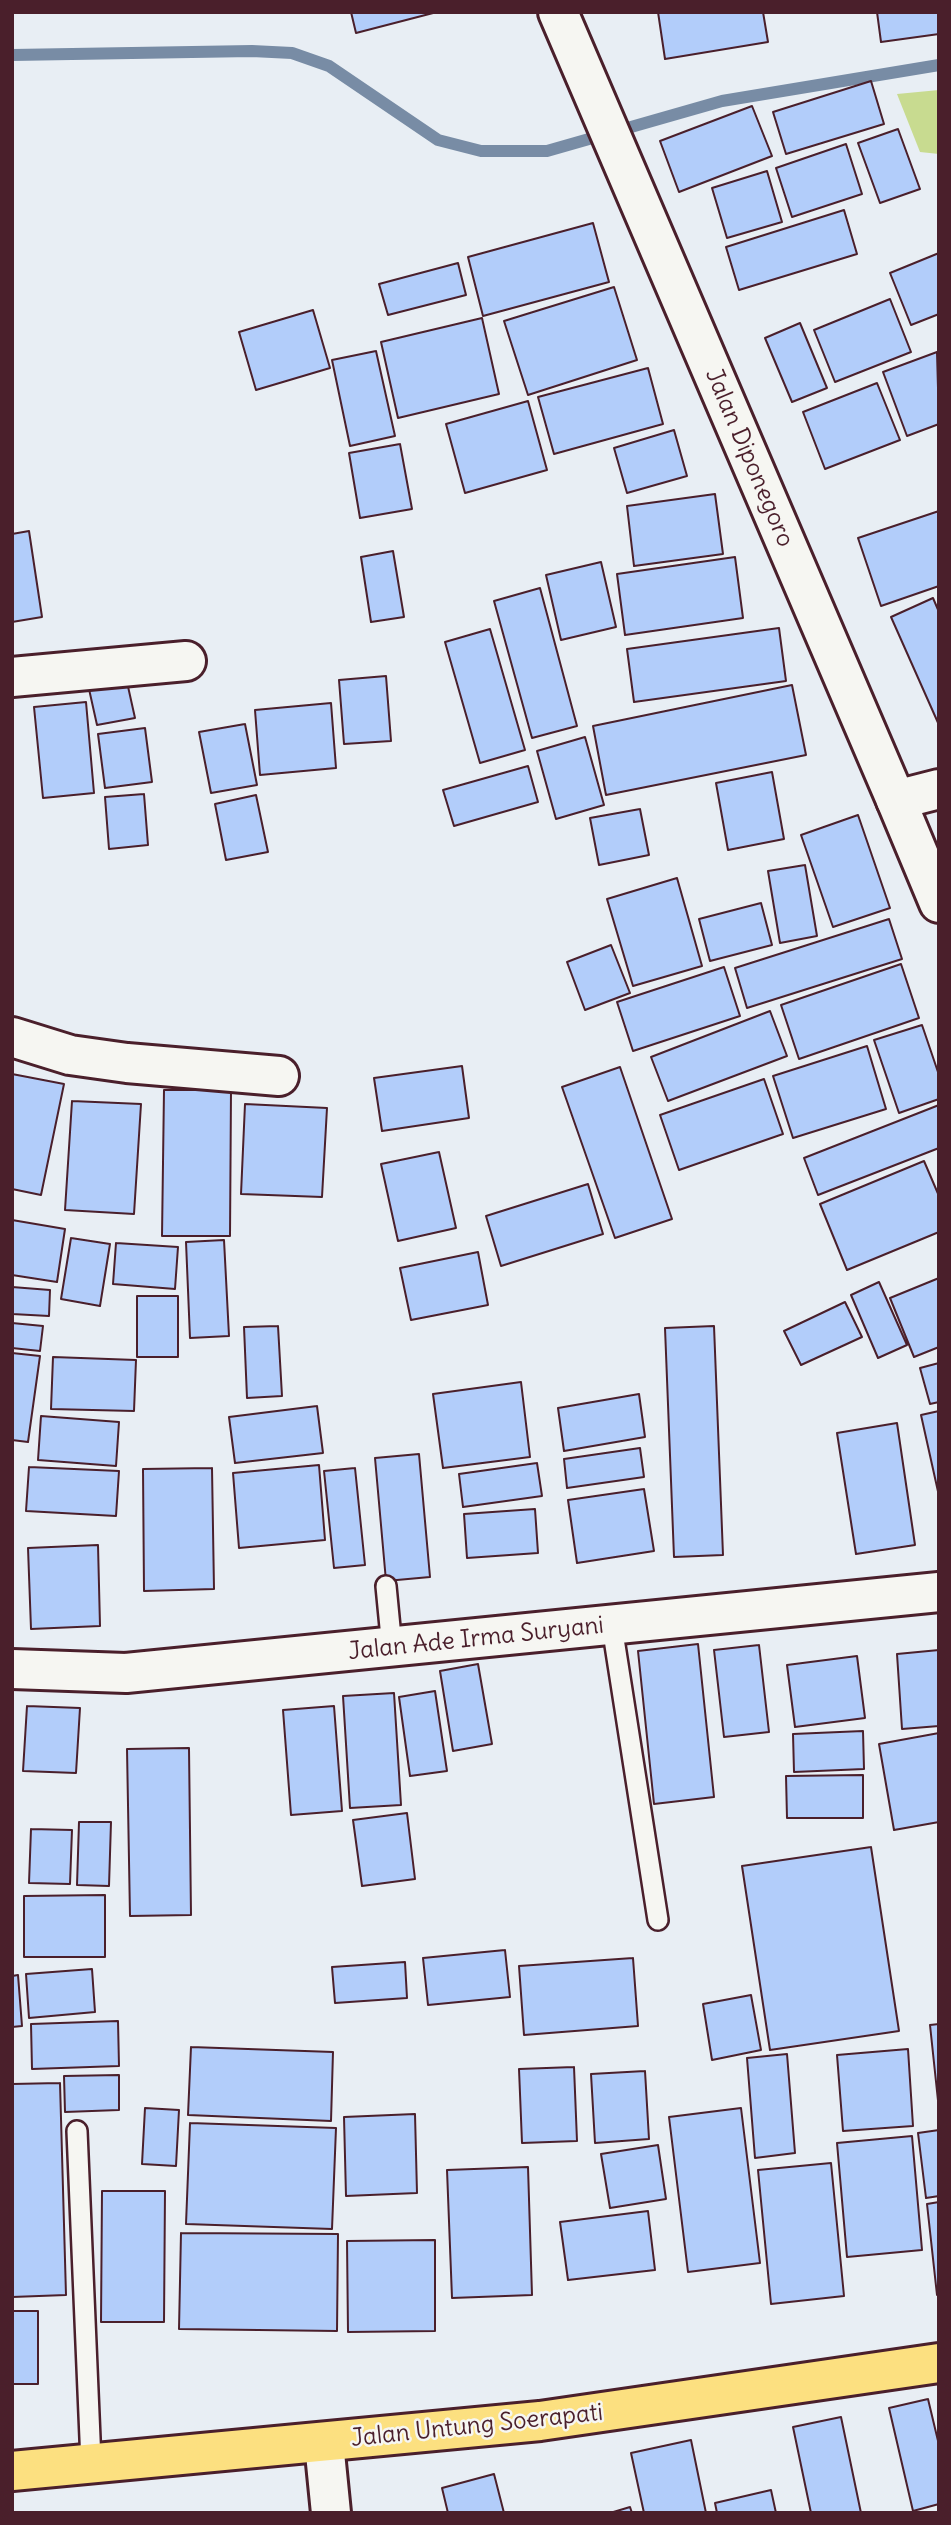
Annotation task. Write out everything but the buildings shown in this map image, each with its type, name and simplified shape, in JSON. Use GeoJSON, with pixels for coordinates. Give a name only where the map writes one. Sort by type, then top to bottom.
{"type":"FeatureCollection","features":[{"type":"Feature","properties":{"kind":"highway","name":"Jalan Untung Soerapati"},"geometry":{"type":"LineString","coordinates":[[12,2471],[540,2421],[939,2363]]}},
{"type":"Feature","properties":{"kind":"street","name":"Jalan Diponegoro"},"geometry":{"type":"LineString","coordinates":[[558,12],[939,903]]}},
{"type":"Feature","properties":{"kind":"street"},"geometry":{"type":"LineString","coordinates":[[12,677],[186,661]]}},
{"type":"Feature","properties":{"kind":"street"},"geometry":{"type":"LineString","coordinates":[[896,800],[939,789]]}},
{"type":"Feature","properties":{"kind":"street"},"geometry":{"type":"LineString","coordinates":[[12,1037],[81,1056],[127,1063],[279,1076]]}},
{"type":"Feature","properties":{"kind":"street","name":"Jalan Ade Irma Suryani"},"geometry":{"type":"LineString","coordinates":[[12,1669],[126,1673],[939,1592]]}},
{"type":"Feature","properties":{"kind":"street"},"geometry":{"type":"LineString","coordinates":[[324,2443],[331,2513]]}},
{"type":"Feature","properties":{"kind":"lane"},"geometry":{"type":"LineString","coordinates":[[386,1586],[392,1648]]}},
{"type":"Feature","properties":{"kind":"lane"},"geometry":{"type":"LineString","coordinates":[[612,1626],[658,1920]]}},
{"type":"Feature","properties":{"kind":"lane"},"geometry":{"type":"LineString","coordinates":[[78,2131],[91,2462]]}},
{"type":"Feature","properties":{"kind":"green space"},"geometry":{"type":"Polygon","coordinates":[[[939,90],[939,154],[920,152],[897,94],[939,90]]]}},
{"type":"Feature","properties":{"kind":"waterway"},"geometry":{"type":"LineString","coordinates":[[12,55],[252,51],[292,53],[329,66],[438,140],[481,151],[547,151],[722,101],[939,65]]}}]}
